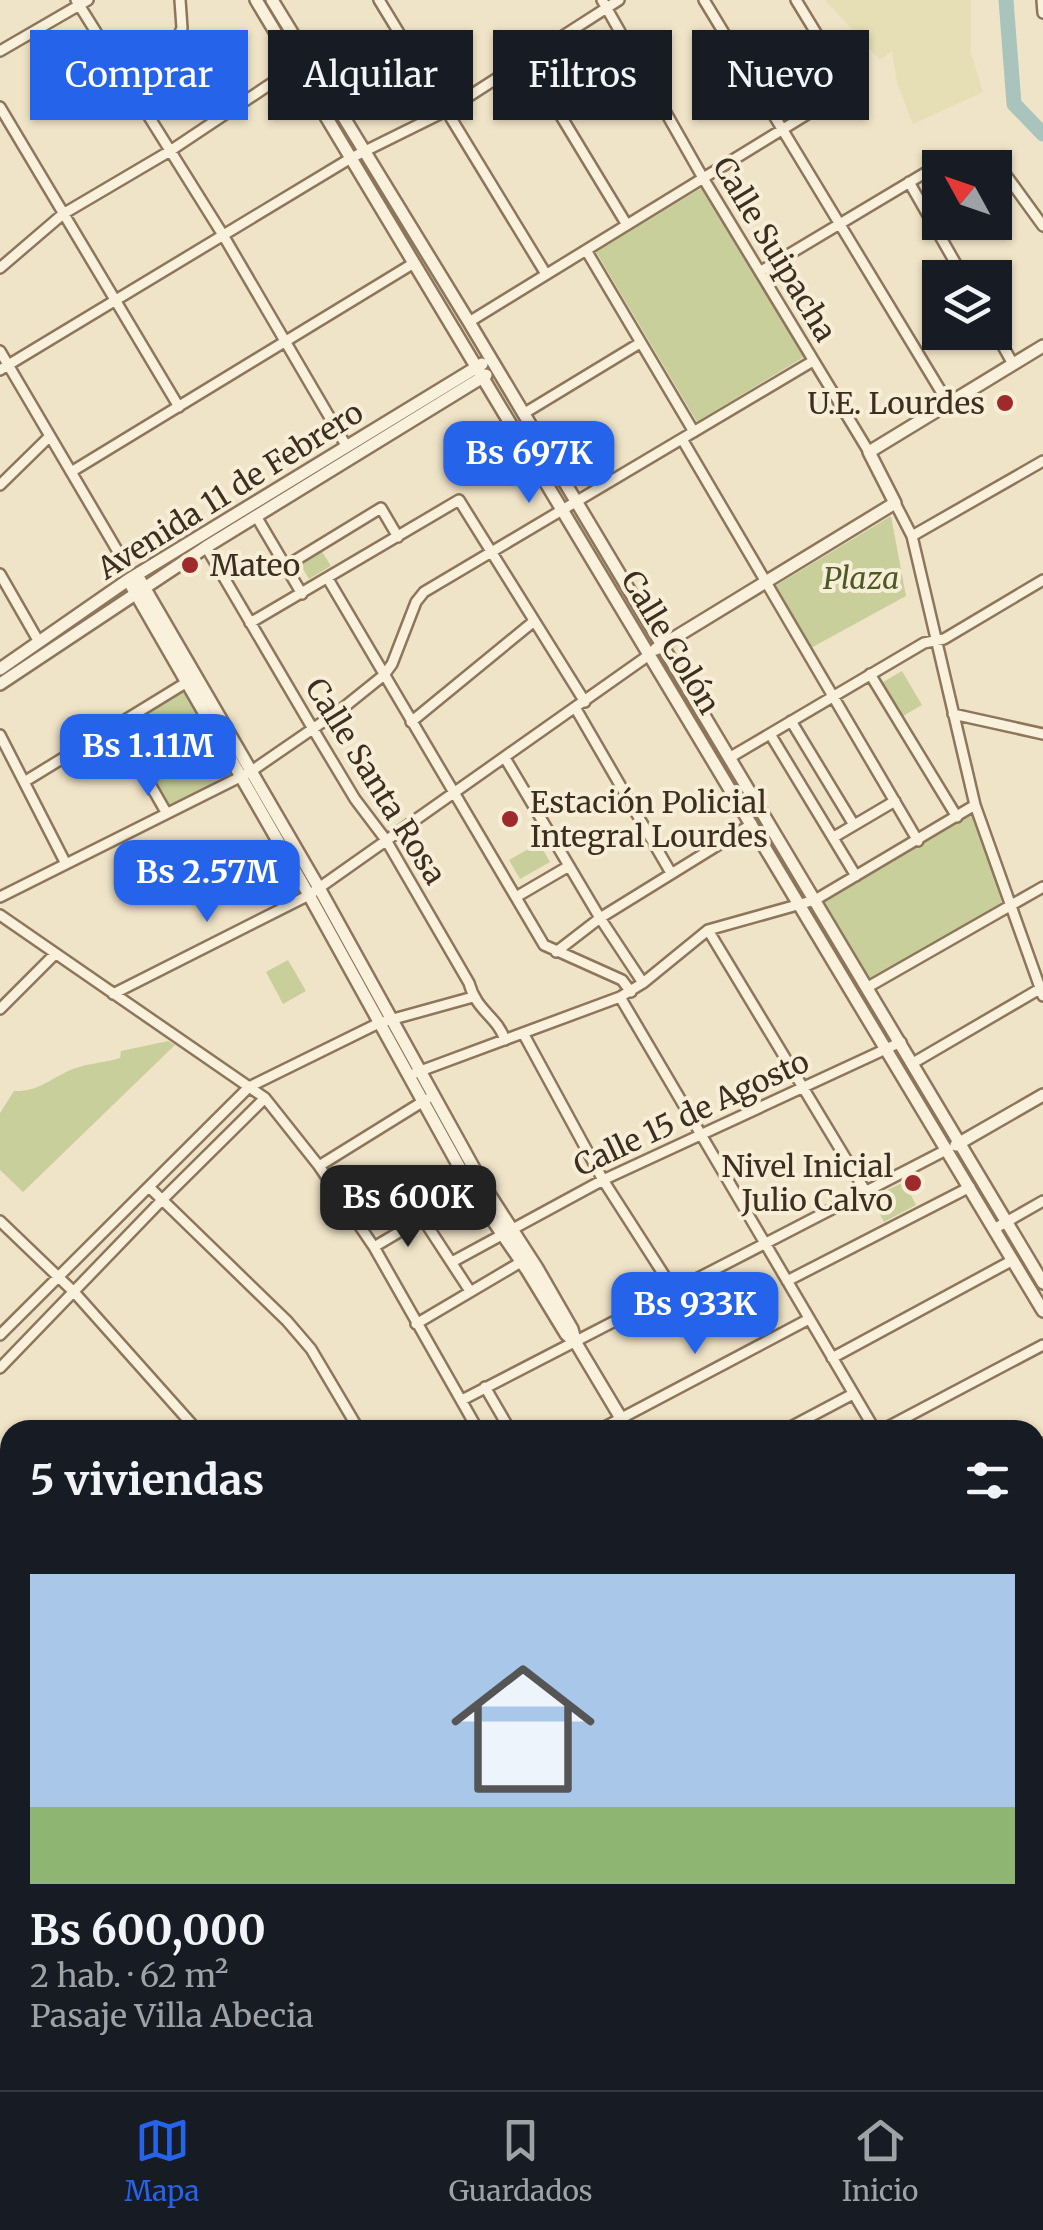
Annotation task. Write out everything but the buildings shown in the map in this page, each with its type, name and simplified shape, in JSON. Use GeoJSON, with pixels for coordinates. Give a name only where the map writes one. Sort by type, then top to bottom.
{"type":"FeatureCollection","features":[{"type":"Feature","properties":{"kind":"street"},"geometry":{"type":"LineString","coordinates":[[180,0],[181,30]]}},
{"type":"Feature","properties":{"kind":"street","name":"Calle Colón"},"geometry":{"type":"LineString","coordinates":[[256,0],[274,30]]}},
{"type":"Feature","properties":{"kind":"street","name":"Calle Colón"},"geometry":{"type":"LineString","coordinates":[[272,0],[913,1062],[970,1187],[1043,1311]]}},
{"type":"Feature","properties":{"kind":"street"},"geometry":{"type":"LineString","coordinates":[[379,0],[397,30]]}},
{"type":"Feature","properties":{"kind":"street"},"geometry":{"type":"LineString","coordinates":[[568,30],[605,3],[619,0]]}},
{"type":"Feature","properties":{"kind":"street"},"geometry":{"type":"LineString","coordinates":[[704,0],[948,403]]}},
{"type":"Feature","properties":{"kind":"street"},"geometry":{"type":"LineString","coordinates":[[469,322],[846,88],[796,0]]}},
{"type":"Feature","properties":{"kind":"street"},"geometry":{"type":"LineString","coordinates":[[1042,0],[1043,13]]}},
{"type":"Feature","properties":{"kind":"street"},"geometry":{"type":"LineString","coordinates":[[0,51],[81,2],[97,30]]}},
{"type":"Feature","properties":{"kind":"street","name":"Calle Suipacha"},"geometry":{"type":"LineString","coordinates":[[605,3],[703,178],[869,452],[912,536],[976,804],[1010,905]]}},
{"type":"Feature","properties":{"kind":"street"},"geometry":{"type":"LineString","coordinates":[[0,268],[63,214],[170,151],[268,86]]}},
{"type":"Feature","properties":{"kind":"street"},"geometry":{"type":"LineString","coordinates":[[0,107],[179,407]]}},
{"type":"Feature","properties":{"kind":"street"},"geometry":{"type":"LineString","coordinates":[[151,120],[350,452]]}},
{"type":"Feature","properties":{"kind":"street","name":"Calle Colón"},"geometry":{"type":"LineString","coordinates":[[329,120],[886,1050],[1006,1222],[1043,1283]]}},
{"type":"Feature","properties":{"kind":"street"},"geometry":{"type":"LineString","coordinates":[[4,367],[364,151],[428,120]]}},
{"type":"Feature","properties":{"kind":"street"},"geometry":{"type":"LineString","coordinates":[[452,120],[546,274]]}},
{"type":"Feature","properties":{"kind":"street"},"geometry":{"type":"LineString","coordinates":[[563,120],[627,225]]}},
{"type":"Feature","properties":{"kind":"street"},"geometry":{"type":"LineString","coordinates":[[761,272],[922,174]]}},
{"type":"Feature","properties":{"kind":"street"},"geometry":{"type":"LineString","coordinates":[[909,182],[954,260]]}},
{"type":"Feature","properties":{"kind":"street"},"geometry":{"type":"LineString","coordinates":[[1012,182],[1043,226]]}},
{"type":"Feature","properties":{"kind":"street"},"geometry":{"type":"LineString","coordinates":[[586,250],[694,432]]}},
{"type":"Feature","properties":{"kind":"street"},"geometry":{"type":"LineString","coordinates":[[71,472],[414,263]]}},
{"type":"Feature","properties":{"kind":"street"},"geometry":{"type":"LineString","coordinates":[[523,414],[640,343]]}},
{"type":"Feature","properties":{"kind":"street"},"geometry":{"type":"LineString","coordinates":[[869,452],[1043,346]]}},
{"type":"Feature","properties":{"kind":"street"},"geometry":{"type":"LineString","coordinates":[[1005,350],[1013,364]]}},
{"type":"Feature","properties":{"kind":"street"},"geometry":{"type":"LineString","coordinates":[[0,351],[4,367],[71,472],[314,891],[476,1186],[564,1314],[576,1343],[620,1418]]}},
{"type":"Feature","properties":{"kind":"street"},"geometry":{"type":"LineString","coordinates":[[0,897],[245,774],[384,675],[424,592],[813,361]]}},
{"type":"Feature","properties":{"kind":"street","name":"Avenida 11 de Febrero"},"geometry":{"type":"LineString","coordinates":[[0,669],[134,580],[492,364]]}},
{"type":"Feature","properties":{"kind":"street"},"geometry":{"type":"LineString","coordinates":[[0,485],[49,437]]}},
{"type":"Feature","properties":{"kind":"street"},"geometry":{"type":"LineString","coordinates":[[682,439],[918,841]]}},
{"type":"Feature","properties":{"kind":"street","name":"Avenida 11 de Febrero"},"geometry":{"type":"LineString","coordinates":[[0,684],[134,580],[206,546],[350,452]]}},
{"type":"Feature","properties":{"kind":"street"},"geometry":{"type":"LineString","coordinates":[[912,536],[1042,464]]}},
{"type":"Feature","properties":{"kind":"street"},"geometry":{"type":"LineString","coordinates":[[250,623],[459,500],[533,622],[671,873]]}},
{"type":"Feature","properties":{"kind":"street"},"geometry":{"type":"LineString","coordinates":[[113,994],[314,891],[661,645],[895,503]]}},
{"type":"Feature","properties":{"kind":"street"},"geometry":{"type":"LineString","coordinates":[[286,566],[380,508],[398,537]]}},
{"type":"Feature","properties":{"kind":"street"},"geometry":{"type":"LineString","coordinates":[[256,516],[302,594]]}},
{"type":"Feature","properties":{"kind":"street","name":"Calle Santa Rosa"},"geometry":{"type":"LineString","coordinates":[[206,546],[312,729],[355,799],[386,840],[470,983],[473,996],[505,1040]]}},
{"type":"Feature","properties":{"kind":"street"},"geometry":{"type":"LineString","coordinates":[[0,574],[39,642]]}},
{"type":"Feature","properties":{"kind":"street"},"geometry":{"type":"LineString","coordinates":[[328,579],[544,945],[612,974],[625,982],[631,992]]}},
{"type":"Feature","properties":{"kind":"street"},"geometry":{"type":"LineString","coordinates":[[729,758],[924,643],[935,641],[1043,580]]}},
{"type":"Feature","properties":{"kind":"street"},"geometry":{"type":"LineString","coordinates":[[411,722],[533,622]]}},
{"type":"Feature","properties":{"kind":"street"},"geometry":{"type":"LineString","coordinates":[[870,674],[956,816]]}},
{"type":"Feature","properties":{"kind":"street"},"geometry":{"type":"LineString","coordinates":[[24,782],[191,679]]}},
{"type":"Feature","properties":{"kind":"street"},"geometry":{"type":"LineString","coordinates":[[953,714],[1043,734]]}},
{"type":"Feature","properties":{"kind":"street"},"geometry":{"type":"LineString","coordinates":[[791,721],[854,825]]}},
{"type":"Feature","properties":{"kind":"street"},"geometry":{"type":"LineString","coordinates":[[116,725],[166,812]]}},
{"type":"Feature","properties":{"kind":"street"},"geometry":{"type":"LineString","coordinates":[[770,734],[856,876]]}},
{"type":"Feature","properties":{"kind":"street"},"geometry":{"type":"LineString","coordinates":[[0,735],[65,862]]}},
{"type":"Feature","properties":{"kind":"street"},"geometry":{"type":"LineString","coordinates":[[505,758],[643,983]]}},
{"type":"Feature","properties":{"kind":"street"},"geometry":{"type":"LineString","coordinates":[[834,838],[895,801]]}},
{"type":"Feature","properties":{"kind":"street"},"geometry":{"type":"LineString","coordinates":[[414,1074],[620,998],[708,930],[814,900],[976,804]]}},
{"type":"Feature","properties":{"kind":"street"},"geometry":{"type":"LineString","coordinates":[[556,952],[600,918],[752,824]]}},
{"type":"Feature","properties":{"kind":"street"},"geometry":{"type":"LineString","coordinates":[[516,897],[569,866]]}},
{"type":"Feature","properties":{"kind":"street"},"geometry":{"type":"LineString","coordinates":[[868,987],[1043,887]]}},
{"type":"Feature","properties":{"kind":"street"},"geometry":{"type":"LineString","coordinates":[[913,1062],[1042,990],[1010,905]]}},
{"type":"Feature","properties":{"kind":"street"},"geometry":{"type":"LineString","coordinates":[[0,915],[266,1098],[374,1247],[473,1420]]}},
{"type":"Feature","properties":{"kind":"street"},"geometry":{"type":"LineString","coordinates":[[708,930],[866,1192]]}},
{"type":"Feature","properties":{"kind":"street"},"geometry":{"type":"LineString","coordinates":[[0,1009],[55,954]]}},
{"type":"Feature","properties":{"kind":"street"},"geometry":{"type":"LineString","coordinates":[[0,1336],[250,1086],[384,1021],[473,996]]}},
{"type":"Feature","properties":{"kind":"street"},"geometry":{"type":"LineString","coordinates":[[620,998],[872,1420]]}},
{"type":"Feature","properties":{"kind":"street"},"geometry":{"type":"LineString","coordinates":[[523,1033],[603,1180],[674,1290]]}},
{"type":"Feature","properties":{"kind":"street","name":"Calle 15 de Agosto"},"geometry":{"type":"LineString","coordinates":[[452,1262],[603,1180],[901,1042]]}},
{"type":"Feature","properties":{"kind":"street"},"geometry":{"type":"LineString","coordinates":[[462,1400],[954,1146],[1043,1096]]}},
{"type":"Feature","properties":{"kind":"street"},"geometry":{"type":"LineString","coordinates":[[0,1368],[266,1098]]}},
{"type":"Feature","properties":{"kind":"street"},"geometry":{"type":"LineString","coordinates":[[318,1166],[428,1099]]}},
{"type":"Feature","properties":{"kind":"street"},"geometry":{"type":"LineString","coordinates":[[148,1186],[312,1349],[354,1420]]}},
{"type":"Feature","properties":{"kind":"street"},"geometry":{"type":"LineString","coordinates":[[374,1247],[476,1186]]}},
{"type":"Feature","properties":{"kind":"street"},"geometry":{"type":"LineString","coordinates":[[788,1281],[970,1187]]}},
{"type":"Feature","properties":{"kind":"street"},"geometry":{"type":"LineString","coordinates":[[994,1229],[1043,1201]]}},
{"type":"Feature","properties":{"kind":"street"},"geometry":{"type":"LineString","coordinates":[[423,1219],[470,1292]]}},
{"type":"Feature","properties":{"kind":"street"},"geometry":{"type":"LineString","coordinates":[[0,1221],[58,1275],[188,1420]]}},
{"type":"Feature","properties":{"kind":"street"},"geometry":{"type":"LineString","coordinates":[[506,1231],[521,1262],[566,1334],[576,1343]]}},
{"type":"Feature","properties":{"kind":"street"},"geometry":{"type":"LineString","coordinates":[[832,1358],[1013,1260]]}},
{"type":"Feature","properties":{"kind":"street"},"geometry":{"type":"LineString","coordinates":[[416,1324],[521,1262]]}},
{"type":"Feature","properties":{"kind":"street"},"geometry":{"type":"LineString","coordinates":[[616,1420],[809,1319]]}},
{"type":"Feature","properties":{"kind":"street"},"geometry":{"type":"LineString","coordinates":[[898,1420],[1043,1345]]}},
{"type":"Feature","properties":{"kind":"street"},"geometry":{"type":"LineString","coordinates":[[485,1388],[504,1420]]}},
{"type":"Feature","properties":{"kind":"street"},"geometry":{"type":"LineString","coordinates":[[805,1420],[853,1394]]}},
{"type":"Feature","properties":{"kind":"shaded area"},"geometry":{"type":"Polygon","coordinates":[[[825,0],[971,0],[971,54],[983,92],[913,124],[897,83],[892,51],[880,60],[869,48],[869,30],[852,30],[825,0]]]}},
{"type":"Feature","properties":{"kind":"green space"},"geometry":{"type":"Polygon","coordinates":[[[703,187],[804,357],[697,422],[596,252],[703,187]]]}},
{"type":"Feature","properties":{"kind":"green space","name":"Plaza"},"geometry":{"type":"Polygon","coordinates":[[[891,516],[906,596],[811,648],[775,586],[891,516]]]}},
{"type":"Feature","properties":{"kind":"green space"},"geometry":{"type":"Polygon","coordinates":[[[321,550],[331,566],[309,579],[299,562],[321,550]]]}},
{"type":"Feature","properties":{"kind":"green space"},"geometry":{"type":"Polygon","coordinates":[[[902,671],[922,705],[903,716],[883,682],[902,671]]]}},
{"type":"Feature","properties":{"kind":"green space"},"geometry":{"type":"Polygon","coordinates":[[[183,687],[232,775],[168,806],[122,726],[183,687]]]}},
{"type":"Feature","properties":{"kind":"green space"},"geometry":{"type":"Polygon","coordinates":[[[974,812],[1002,903],[870,980],[820,902],[974,812]]]}},
{"type":"Feature","properties":{"kind":"green space"},"geometry":{"type":"Polygon","coordinates":[[[539,843],[550,862],[520,879],[509,860],[539,843]]]}},
{"type":"Feature","properties":{"kind":"green space"},"geometry":{"type":"Polygon","coordinates":[[[288,960],[306,991],[283,1004],[266,972],[288,960]]]}},
{"type":"Feature","properties":{"kind":"green space"},"geometry":{"type":"Polygon","coordinates":[[[168,1041],[175,1045],[23,1192],[0,1170],[0,1113],[14,1091],[35,1088],[78,1067],[120,1058],[121,1051],[168,1041]]]}},
{"type":"Feature","properties":{"kind":"green space"},"geometry":{"type":"Polygon","coordinates":[[[904,1182],[916,1205],[884,1222],[871,1198],[904,1182]]]}},
{"type":"Feature","properties":{"kind":"waterway"},"geometry":{"type":"LineString","coordinates":[[1006,0],[1014,104],[1043,134]]}},
{"type":"Feature","properties":{"kind":"place","name":"U.E. Lourdes"},"geometry":{"type":"Point","coordinates":[1005,403]}},
{"type":"Feature","properties":{"kind":"place","name":"Mateo"},"geometry":{"type":"Point","coordinates":[190,565]}},
{"type":"Feature","properties":{"kind":"place","name":"Estación Policial Integral Lourdes"},"geometry":{"type":"Point","coordinates":[510,819]}},
{"type":"Feature","properties":{"kind":"place","name":"Nivel Inicial Julio Calvo"},"geometry":{"type":"Point","coordinates":[913,1183]}}]}
